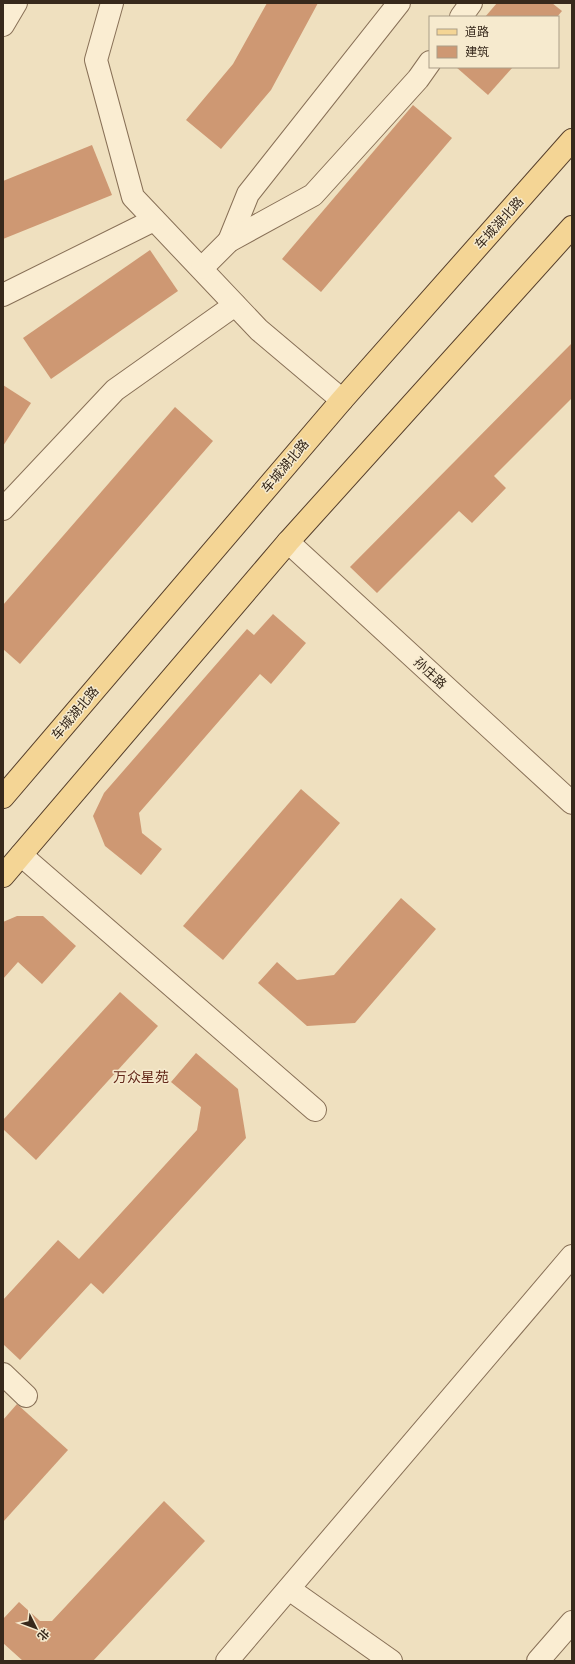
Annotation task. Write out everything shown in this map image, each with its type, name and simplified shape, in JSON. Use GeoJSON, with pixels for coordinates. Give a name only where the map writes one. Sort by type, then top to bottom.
{"type":"FeatureCollection","features":[{"type":"Feature","properties":{"kind":"main road","name":"车城湖北路"},"geometry":{"type":"LineString","coordinates":[[3,797],[342,400],[572,140]]}},
{"type":"Feature","properties":{"kind":"main road"},"geometry":{"type":"LineString","coordinates":[[3,876],[288,542],[572,227]]}},
{"type":"Feature","properties":{"kind":"street"},"geometry":{"type":"LineString","coordinates":[[3,25],[16,3]]}},
{"type":"Feature","properties":{"kind":"street"},"geometry":{"type":"LineString","coordinates":[[112,3],[96,60],[133,197],[202,268],[234,305],[259,330],[342,400]]}},
{"type":"Feature","properties":{"kind":"street"},"geometry":{"type":"LineString","coordinates":[[229,241],[248,194],[399,3]]}},
{"type":"Feature","properties":{"kind":"street"},"geometry":{"type":"LineString","coordinates":[[463,16],[471,3]]}},
{"type":"Feature","properties":{"kind":"street"},"geometry":{"type":"LineString","coordinates":[[202,268],[229,241],[313,195],[418,79],[429,63]]}},
{"type":"Feature","properties":{"kind":"street"},"geometry":{"type":"LineString","coordinates":[[3,311],[9,291],[154,220]]}},
{"type":"Feature","properties":{"kind":"street"},"geometry":{"type":"LineString","coordinates":[[3,509],[115,390],[234,305]]}},
{"type":"Feature","properties":{"kind":"street","name":"孙庄路"},"geometry":{"type":"LineString","coordinates":[[288,542],[572,803]]}},
{"type":"Feature","properties":{"kind":"street"},"geometry":{"type":"LineString","coordinates":[[20,855],[315,1110]]}},
{"type":"Feature","properties":{"kind":"street"},"geometry":{"type":"LineString","coordinates":[[227,1661],[572,1256]]}},
{"type":"Feature","properties":{"kind":"street"},"geometry":{"type":"LineString","coordinates":[[3,1374],[26,1396]]}},
{"type":"Feature","properties":{"kind":"street"},"geometry":{"type":"LineString","coordinates":[[288,1589],[391,1661]]}},
{"type":"Feature","properties":{"kind":"street"},"geometry":{"type":"LineString","coordinates":[[538,1661],[572,1622]]}},
{"type":"Feature","properties":{"kind":"building"},"geometry":{"type":"Polygon","coordinates":[[[267,3],[318,3],[271,90],[221,149],[186,120],[233,64],[267,3]]]}},
{"type":"Feature","properties":{"kind":"building"},"geometry":{"type":"Polygon","coordinates":[[[497,3],[552,3],[562,11],[558,16],[486,16],[497,3]]]}},
{"type":"Feature","properties":{"kind":"building"},"geometry":{"type":"Polygon","coordinates":[[[457,68],[512,68],[488,95],[457,68]]]}},
{"type":"Feature","properties":{"kind":"building"},"geometry":{"type":"Polygon","coordinates":[[[413,105],[452,138],[321,292],[282,259],[413,105]]]}},
{"type":"Feature","properties":{"kind":"building"},"geometry":{"type":"Polygon","coordinates":[[[92,145],[112,195],[3,239],[3,181],[92,145]]]}},
{"type":"Feature","properties":{"kind":"building"},"geometry":{"type":"Polygon","coordinates":[[[150,250],[178,291],[51,379],[23,338],[150,250]]]}},
{"type":"Feature","properties":{"kind":"building"},"geometry":{"type":"Polygon","coordinates":[[[572,343],[572,398],[494,476],[506,488],[472,523],[459,511],[377,593],[350,567],[572,343]]]}},
{"type":"Feature","properties":{"kind":"building"},"geometry":{"type":"Polygon","coordinates":[[[3,385],[31,403],[3,446],[3,385]]]}},
{"type":"Feature","properties":{"kind":"building"},"geometry":{"type":"Polygon","coordinates":[[[175,407],[213,441],[20,664],[3,649],[3,605],[175,407]]]}},
{"type":"Feature","properties":{"kind":"building"},"geometry":{"type":"Polygon","coordinates":[[[273,614],[306,643],[271,684],[260,674],[139,813],[142,833],[162,849],[141,875],[105,846],[93,816],[104,793],[247,629],[254,635],[273,614]]]}},
{"type":"Feature","properties":{"kind":"building"},"geometry":{"type":"Polygon","coordinates":[[[301,789],[340,823],[223,960],[183,926],[301,789]]]}},
{"type":"Feature","properties":{"kind":"building"},"geometry":{"type":"Polygon","coordinates":[[[401,898],[436,929],[355,1023],[307,1026],[258,983],[277,962],[297,980],[334,975],[401,898]]]}},
{"type":"Feature","properties":{"kind":"building"},"geometry":{"type":"Polygon","coordinates":[[[17,916],[43,916],[76,946],[42,984],[18,962],[3,979],[3,922],[17,916]]]}},
{"type":"Feature","properties":{"kind":"building"},"geometry":{"type":"Polygon","coordinates":[[[120,992],[158,1026],[36,1160],[3,1129],[3,1120],[120,992]]]}},
{"type":"Feature","properties":{"kind":"building"},"geometry":{"type":"Polygon","coordinates":[[[196,1053],[238,1089],[246,1138],[103,1294],[91,1283],[20,1360],[3,1344],[3,1300],[58,1240],[79,1259],[197,1130],[201,1107],[171,1082],[196,1053]]]}},
{"type":"Feature","properties":{"kind":"building"},"geometry":{"type":"Polygon","coordinates":[[[17,1404],[68,1450],[3,1522],[3,1420],[17,1404]]]}},
{"type":"Feature","properties":{"kind":"building"},"geometry":{"type":"Polygon","coordinates":[[[164,1501],[205,1541],[93,1661],[23,1661],[3,1643],[3,1619],[19,1602],[40,1621],[52,1621],[164,1501]]]}},
{"type":"Feature","properties":{"kind":"district","name":"万众星苑"},"geometry":{"type":"Point","coordinates":[141,1077]}}]}
